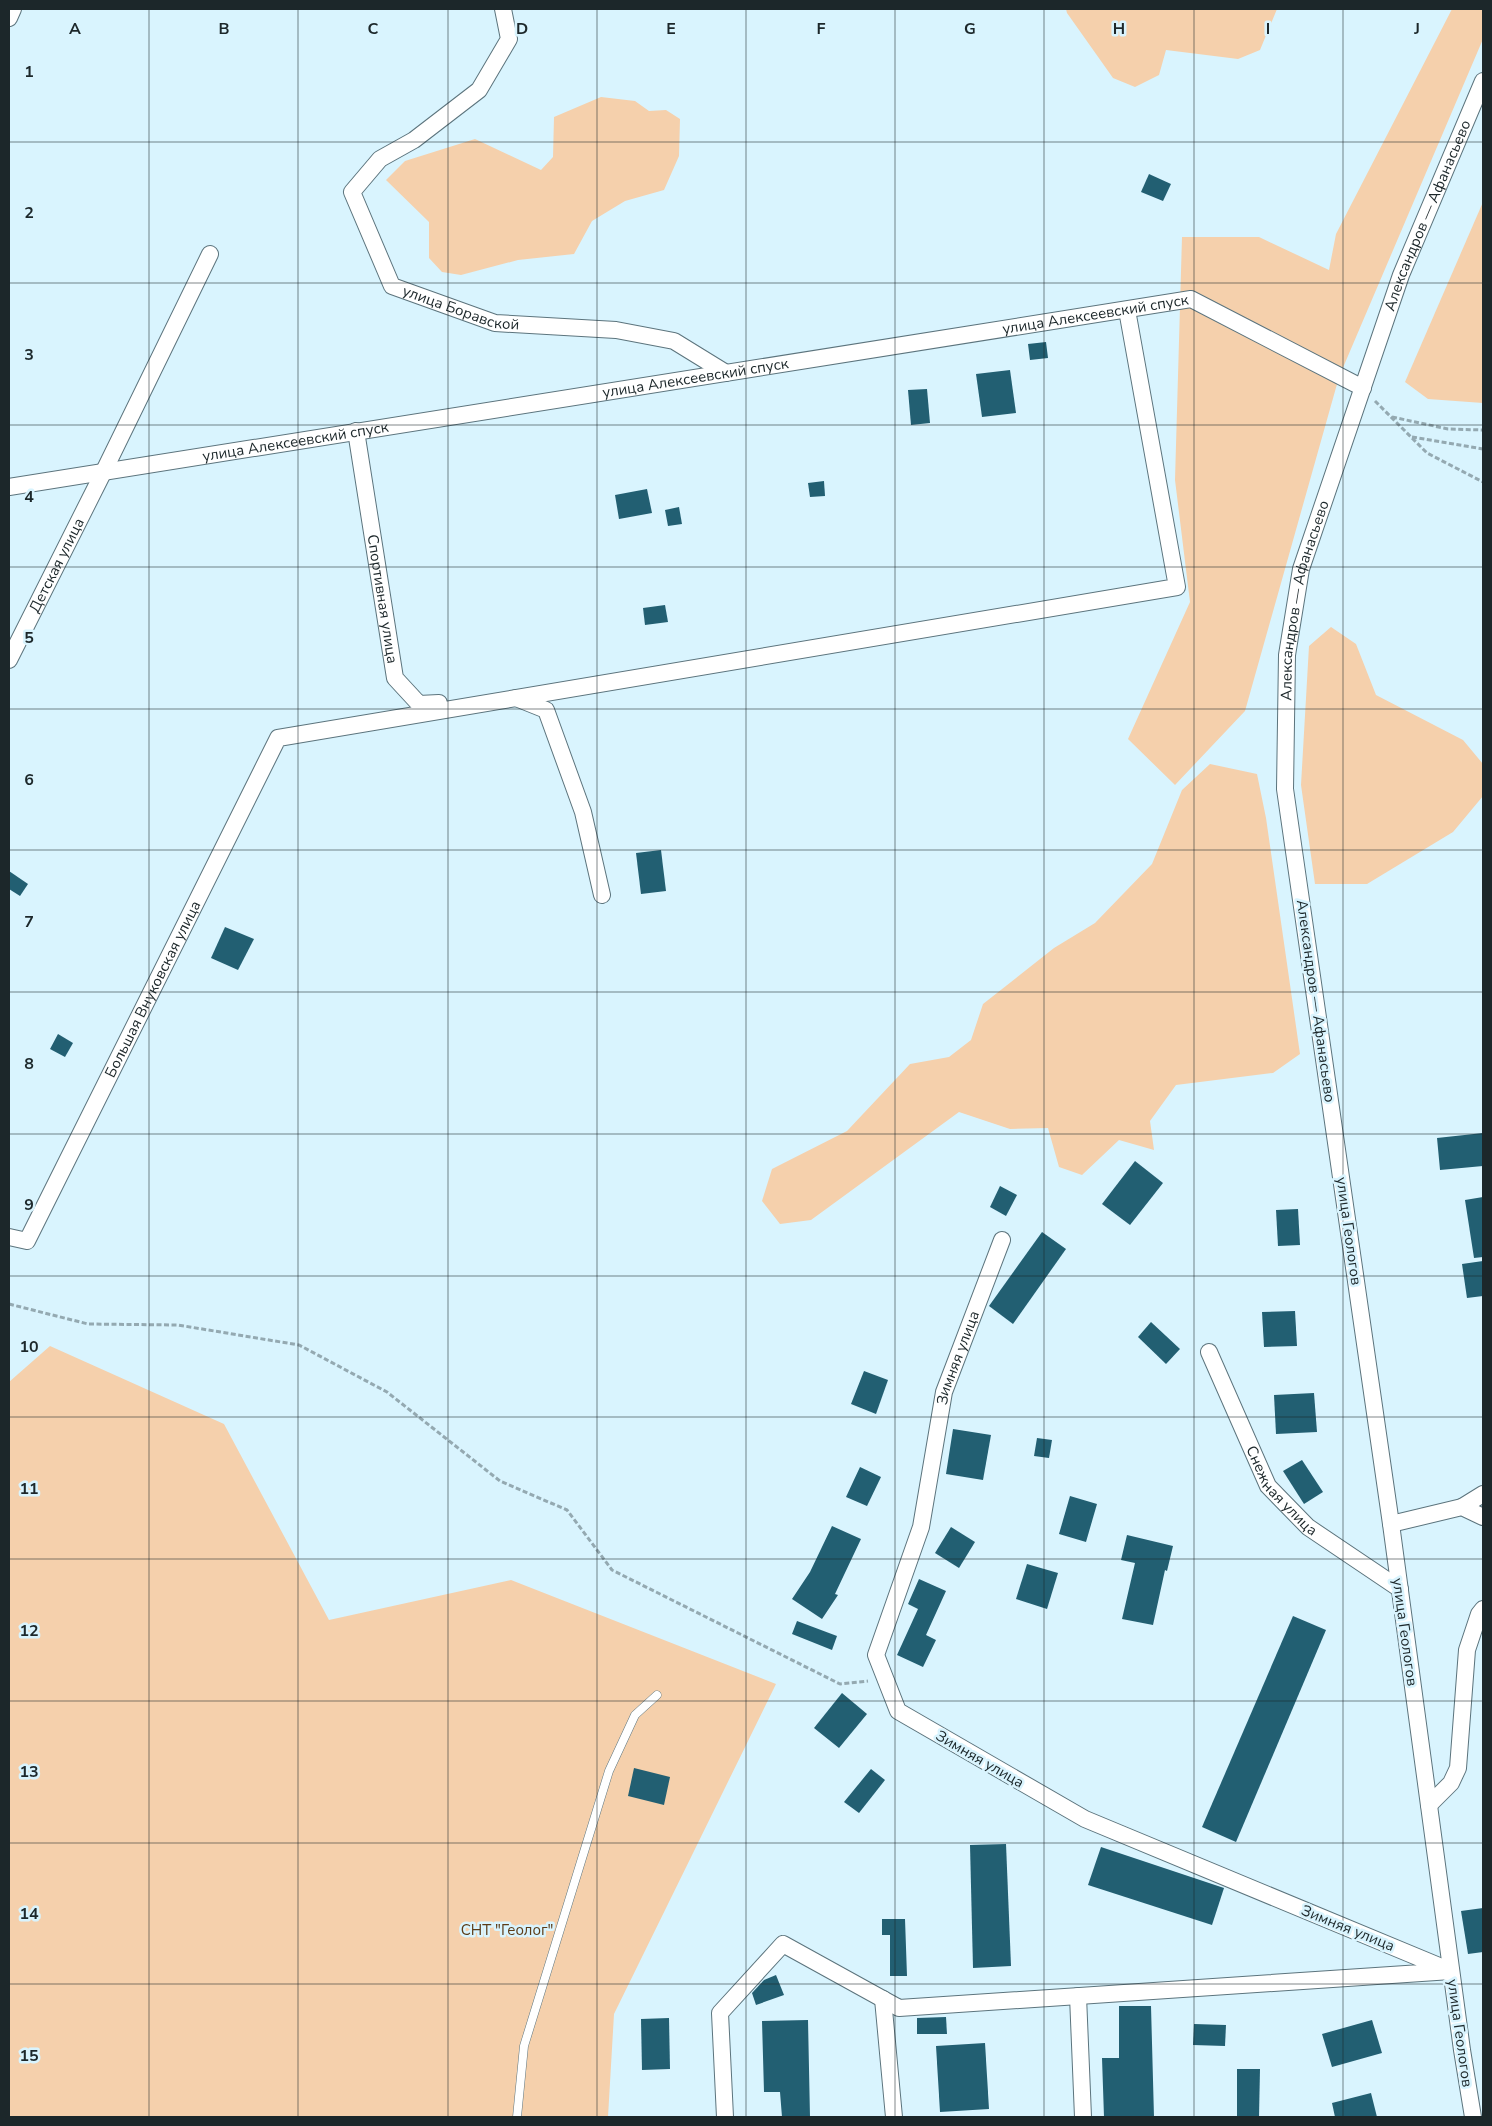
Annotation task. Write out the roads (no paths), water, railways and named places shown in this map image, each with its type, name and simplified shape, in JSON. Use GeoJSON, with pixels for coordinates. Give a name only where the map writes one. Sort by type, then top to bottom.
{"type":"FeatureCollection","features":[{"type":"Feature","properties":{"kind":"street"},"geometry":{"type":"LineString","coordinates":[[9,18],[13,9]]}},
{"type":"Feature","properties":{"kind":"street","name":"улица Боравской"},"geometry":{"type":"LineString","coordinates":[[504,9],[509,39],[479,90],[414,140],[380,159],[352,192],[392,286],[495,323],[616,330],[674,341],[726,373]]}},
{"type":"Feature","properties":{"kind":"street","name":"Александров — Афанасьево"},"geometry":{"type":"LineString","coordinates":[[1337,1146],[1285,789],[1287,655],[1301,569],[1362,388],[1401,275],[1483,81]]}},
{"type":"Feature","properties":{"kind":"street","name":"Детская улица"},"geometry":{"type":"LineString","coordinates":[[9,660],[104,472],[210,254]]}},
{"type":"Feature","properties":{"kind":"street","name":"улица Алексеевский спуск"},"geometry":{"type":"LineString","coordinates":[[9,486],[1191,299],[1362,388]]}},
{"type":"Feature","properties":{"kind":"street"},"geometry":{"type":"LineString","coordinates":[[516,698],[1177,587],[1127,310]]}},
{"type":"Feature","properties":{"kind":"street","name":"Спортивная улица"},"geometry":{"type":"LineString","coordinates":[[356,432],[395,678],[419,704],[454,702],[502,692],[546,710],[583,812],[602,895]]}},
{"type":"Feature","properties":{"kind":"street","name":"Большая Внуковская улица"},"geometry":{"type":"LineString","coordinates":[[9,1238],[27,1241],[278,738],[516,698]]}},
{"type":"Feature","properties":{"kind":"street","name":"улица Геологов"},"geometry":{"type":"LineString","coordinates":[[1337,1146],[1400,1589],[1451,1971],[1473,2117]]}},
{"type":"Feature","properties":{"kind":"street","name":"Зимняя улица"},"geometry":{"type":"LineString","coordinates":[[1002,1240],[944,1392],[921,1527],[876,1655],[898,1711],[1085,1819],[1451,1971]]}},
{"type":"Feature","properties":{"kind":"street","name":"Снежная улица"},"geometry":{"type":"LineString","coordinates":[[1209,1352],[1268,1486],[1308,1527],[1400,1589]]}},
{"type":"Feature","properties":{"kind":"street"},"geometry":{"type":"LineString","coordinates":[[1391,1524],[1462,1507],[1483,1494]]}},
{"type":"Feature","properties":{"kind":"street"},"geometry":{"type":"LineString","coordinates":[[1462,1507],[1483,1517]]}},
{"type":"Feature","properties":{"kind":"street"},"geometry":{"type":"LineString","coordinates":[[1429,1805],[1451,1783],[1458,1768],[1467,1650],[1479,1614],[1483,1609]]}},
{"type":"Feature","properties":{"kind":"street","name":"Зимняя улица"},"geometry":{"type":"LineString","coordinates":[[726,2117],[720,2013],[783,1944],[899,2008],[1451,1971]]}},
{"type":"Feature","properties":{"kind":"street"},"geometry":{"type":"LineString","coordinates":[[1078,1996],[1083,2117]]}},
{"type":"Feature","properties":{"kind":"street"},"geometry":{"type":"LineString","coordinates":[[884,1999],[894,2117]]}},
{"type":"Feature","properties":{"kind":"lane"},"geometry":{"type":"LineString","coordinates":[[517,2117],[524,2046],[609,1771],[635,1715],[657,1695]]}},
{"type":"Feature","properties":{"kind":"park label","name":"СНТ \"Геолог\""},"geometry":{"type":"Point","coordinates":[507,1930]}}]}
